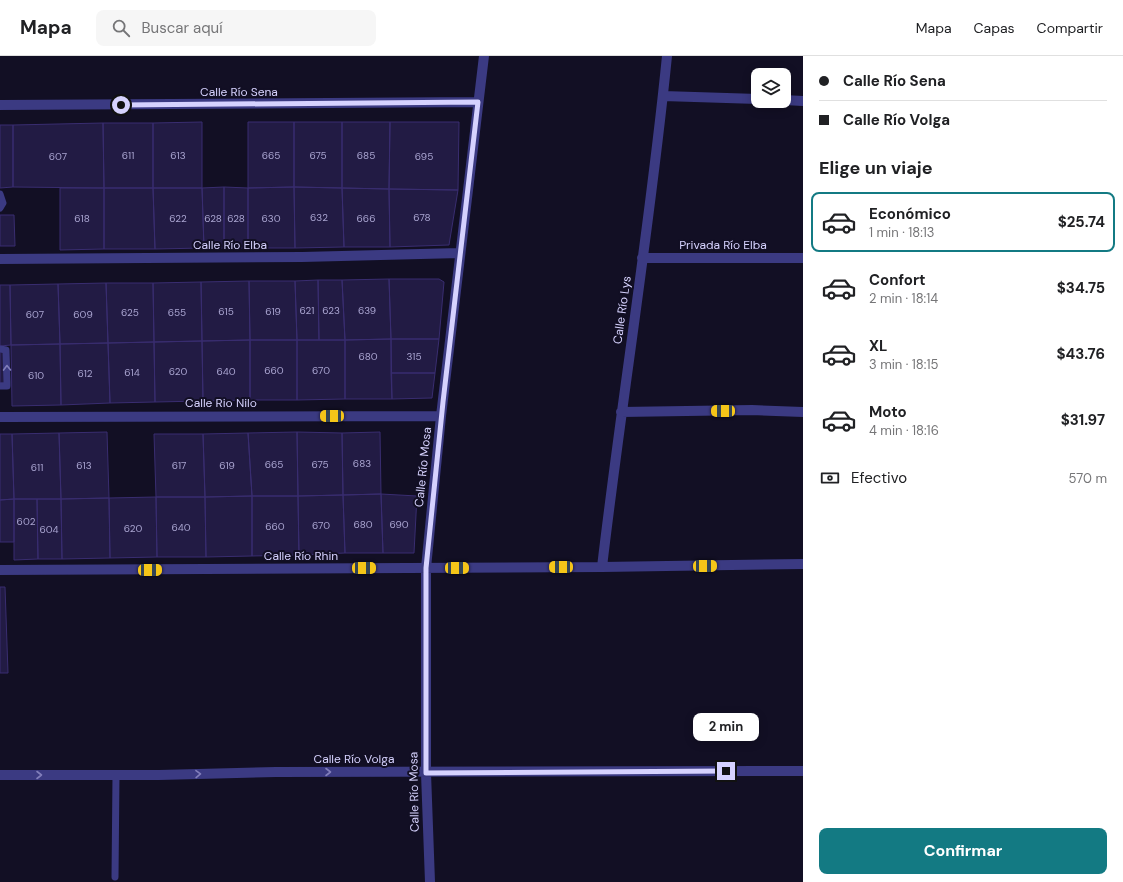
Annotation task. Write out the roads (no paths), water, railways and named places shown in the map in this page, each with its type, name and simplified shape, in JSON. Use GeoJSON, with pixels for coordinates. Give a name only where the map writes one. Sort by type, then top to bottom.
{"type":"FeatureCollection","features":[{"type":"Feature","properties":{"kind":"street","name":"Calle Río Mosa"},"geometry":{"type":"LineString","coordinates":[[430,882],[426,773],[426,568],[441,416],[484,56]]}},
{"type":"Feature","properties":{"kind":"street","name":"Calle Río Lys"},"geometry":{"type":"LineString","coordinates":[[602,567],[667,56]]}},
{"type":"Feature","properties":{"kind":"street"},"geometry":{"type":"LineString","coordinates":[[663,96],[751,99]]}},
{"type":"Feature","properties":{"kind":"street"},"geometry":{"type":"LineString","coordinates":[[791,100],[803,101]]}},
{"type":"Feature","properties":{"kind":"street","name":"Calle Río Sena"},"geometry":{"type":"LineString","coordinates":[[0,105],[478,102]]}},
{"type":"Feature","properties":{"kind":"street","name":"Calle Río Elba"},"geometry":{"type":"LineString","coordinates":[[0,259],[294,257],[460,253]]}},
{"type":"Feature","properties":{"kind":"street","name":"Privada Río Elba"},"geometry":{"type":"LineString","coordinates":[[642,258],[803,258]]}},
{"type":"Feature","properties":{"kind":"street"},"geometry":{"type":"LineString","coordinates":[[621,412],[752,410],[803,412]]}},
{"type":"Feature","properties":{"kind":"street","name":"Calle Rio Nilo"},"geometry":{"type":"LineString","coordinates":[[0,417],[441,416]]}},
{"type":"Feature","properties":{"kind":"street","name":"Calle Río Rhin"},"geometry":{"type":"LineString","coordinates":[[0,570],[602,567],[803,564]]}},
{"type":"Feature","properties":{"kind":"street","name":"Calle Río Volga"},"geometry":{"type":"LineString","coordinates":[[0,775],[116,775],[276,772],[426,773],[803,770]]}},
{"type":"Feature","properties":{"kind":"lane"},"geometry":{"type":"LineString","coordinates":[[0,194],[2,203],[0,208]]}},
{"type":"Feature","properties":{"kind":"lane"},"geometry":{"type":"LineString","coordinates":[[0,349],[6,350],[8,382],[7,386],[0,386]]}},
{"type":"Feature","properties":{"kind":"lane"},"geometry":{"type":"LineString","coordinates":[[115,877],[116,775]]}}]}
